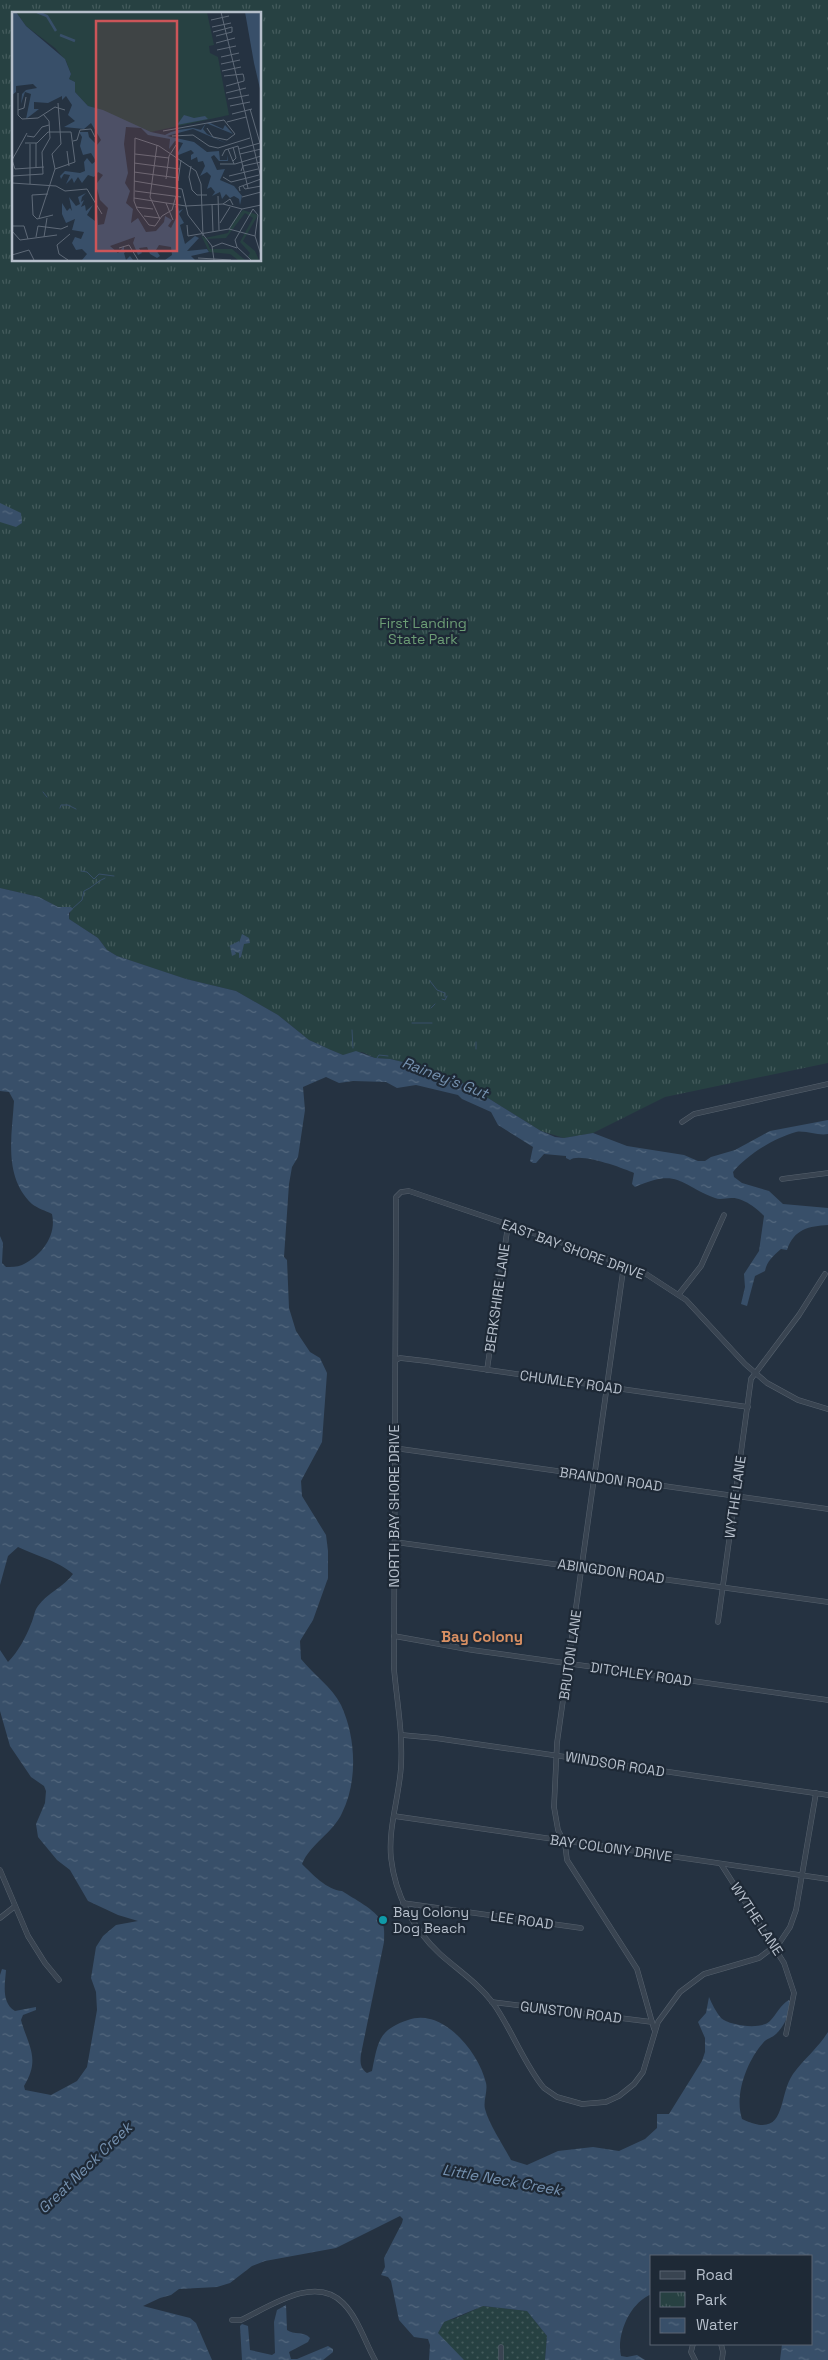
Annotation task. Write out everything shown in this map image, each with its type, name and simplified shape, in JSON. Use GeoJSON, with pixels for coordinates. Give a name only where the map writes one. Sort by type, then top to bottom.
{"type":"FeatureCollection","features":[{"type":"Feature","properties":{"kind":"street"},"geometry":{"type":"LineString","coordinates":[[682,1122],[694,1114],[828,1084]]}},
{"type":"Feature","properties":{"kind":"street"},"geometry":{"type":"LineString","coordinates":[[782,1179],[828,1173]]}},
{"type":"Feature","properties":{"kind":"street","name":"EAST BAY SHORE DRIVE"},"geometry":{"type":"LineString","coordinates":[[397,1195],[401,1192],[409,1191],[624,1264],[646,1274],[679,1294],[695,1308],[754,1372],[767,1383],[789,1396],[828,1409]]}},
{"type":"Feature","properties":{"kind":"street","name":"NORTH BAY SHORE DRIVE"},"geometry":{"type":"LineString","coordinates":[[397,1195],[394,1215],[394,1352],[396,1360],[394,1669],[402,1735],[401,1768],[394,1816],[391,1858],[403,1903],[430,1943],[474,1982],[492,2001],[540,2083],[557,2097],[574,2103],[590,2105],[606,2102],[628,2089],[643,2072],[654,2031],[664,2010],[675,1996],[691,1983],[712,1971],[750,1962],[776,1946]]}},
{"type":"Feature","properties":{"kind":"street"},"geometry":{"type":"LineString","coordinates":[[679,1294],[700,1266],[724,1215]]}},
{"type":"Feature","properties":{"kind":"street","name":"BERKSHIRE LANE"},"geometry":{"type":"LineString","coordinates":[[487,1370],[508,1225]]}},
{"type":"Feature","properties":{"kind":"street","name":"BRUTON LANE"},"geometry":{"type":"LineString","coordinates":[[624,1264],[555,1755],[554,1807],[558,1830],[567,1860],[637,1969],[654,2031]]}},
{"type":"Feature","properties":{"kind":"street"},"geometry":{"type":"LineString","coordinates":[[754,1372],[799,1315],[825,1274]]}},
{"type":"Feature","properties":{"kind":"street","name":"CHUMLEY ROAD"},"geometry":{"type":"LineString","coordinates":[[396,1360],[400,1358],[409,1359],[748,1407]]}},
{"type":"Feature","properties":{"kind":"street","name":"WYTHE LANE"},"geometry":{"type":"LineString","coordinates":[[718,1622],[750,1383],[754,1372]]}},
{"type":"Feature","properties":{"kind":"street","name":"BRANDON ROAD"},"geometry":{"type":"LineString","coordinates":[[394,1448],[828,1510]]}},
{"type":"Feature","properties":{"kind":"street","name":"ABINGDON ROAD"},"geometry":{"type":"LineString","coordinates":[[395,1542],[828,1602]]}},
{"type":"Feature","properties":{"kind":"street","name":"DITCHLEY ROAD"},"geometry":{"type":"LineString","coordinates":[[394,1636],[569,1664],[828,1700]]}},
{"type":"Feature","properties":{"kind":"street","name":"WINDSOR ROAD"},"geometry":{"type":"LineString","coordinates":[[402,1735],[435,1738],[828,1794]]}},
{"type":"Feature","properties":{"kind":"street"},"geometry":{"type":"LineString","coordinates":[[776,1946],[794,1918],[816,1793]]}},
{"type":"Feature","properties":{"kind":"street","name":"BAY COLONY DRIVE"},"geometry":{"type":"LineString","coordinates":[[394,1816],[828,1880]]}},
{"type":"Feature","properties":{"kind":"street","name":"WYTHE LANE"},"geometry":{"type":"LineString","coordinates":[[722,1864],[761,1928],[776,1946],[784,1962],[794,1993],[786,2034]]}},
{"type":"Feature","properties":{"kind":"street"},"geometry":{"type":"LineString","coordinates":[[0,1870],[14,1907],[37,1952],[59,1980]]}},
{"type":"Feature","properties":{"kind":"street","name":"LEE ROAD"},"geometry":{"type":"LineString","coordinates":[[403,1903],[581,1928]]}},
{"type":"Feature","properties":{"kind":"street"},"geometry":{"type":"LineString","coordinates":[[0,1918],[14,1907]]}},
{"type":"Feature","properties":{"kind":"street","name":"GUNSTON ROAD"},"geometry":{"type":"LineString","coordinates":[[492,2001],[501,2004],[552,2008],[652,2022]]}},
{"type":"Feature","properties":{"kind":"street"},"geometry":{"type":"LineString","coordinates":[[232,2320],[241,2320],[298,2294],[316,2291],[328,2293],[339,2299],[347,2308],[375,2360]]}},
{"type":"Feature","properties":{"kind":"street"},"geometry":{"type":"LineString","coordinates":[[693,2345],[691,2352],[695,2360]]}},
{"type":"Feature","properties":{"kind":"street"},"geometry":{"type":"LineString","coordinates":[[721,2345],[722,2360]]}},
{"type":"Feature","properties":{"kind":"street"},"geometry":{"type":"LineString","coordinates":[[501,2360],[502,2348]]}},
{"type":"Feature","properties":{"kind":"green space","name":"First Landing State Park"},"geometry":{"type":"Polygon","coordinates":[[[0,0],[828,0],[828,1063],[665,1097],[593,1133],[564,1138],[541,1131],[467,1085],[416,1065],[390,1059],[375,1058],[362,1052],[343,1055],[309,1040],[278,1015],[236,991],[186,979],[117,956],[107,950],[98,938],[69,919],[71,907],[58,907],[39,897],[0,888],[0,0]]]}},
{"type":"Feature","properties":{"kind":"green space"},"geometry":{"type":"Polygon","coordinates":[[[483,2306],[527,2311],[547,2336],[545,2360],[464,2360],[458,2356],[438,2333],[444,2322],[483,2306]]]}},
{"type":"Feature","properties":{"kind":"water"},"geometry":{"type":"Polygon","coordinates":[[[0,503],[21,513],[22,523],[16,527],[0,522],[0,503]]]}},
{"type":"Feature","properties":{"kind":"water"},"geometry":{"type":"Polygon","coordinates":[[[0,888],[39,897],[58,907],[71,907],[73,909],[69,913],[69,919],[98,938],[107,950],[117,956],[186,979],[236,991],[278,1015],[309,1040],[343,1055],[356,1051],[375,1058],[390,1059],[416,1065],[467,1085],[541,1131],[555,1137],[564,1138],[593,1133],[627,1146],[684,1155],[698,1161],[705,1161],[711,1157],[735,1150],[770,1131],[828,1120],[828,1134],[796,1132],[788,1135],[753,1153],[733,1172],[734,1177],[742,1183],[769,1191],[783,1204],[828,1208],[828,1225],[815,1226],[798,1233],[787,1250],[781,1249],[769,1261],[765,1271],[755,1276],[747,1306],[741,1304],[745,1287],[744,1274],[759,1251],[764,1216],[740,1199],[715,1198],[685,1183],[670,1178],[650,1181],[635,1187],[632,1184],[634,1173],[591,1159],[575,1158],[570,1160],[566,1156],[544,1154],[536,1163],[533,1163],[530,1161],[533,1147],[498,1125],[491,1112],[462,1099],[458,1095],[416,1085],[397,1088],[386,1082],[353,1081],[339,1083],[326,1077],[303,1087],[305,1110],[298,1157],[292,1167],[289,1184],[284,1257],[287,1260],[289,1308],[296,1331],[310,1352],[320,1358],[327,1373],[322,1442],[301,1481],[302,1496],[326,1535],[328,1578],[313,1620],[300,1641],[301,1659],[333,1692],[341,1705],[350,1731],[353,1759],[351,1787],[342,1813],[311,1850],[302,1864],[325,1885],[342,1891],[369,1909],[379,1917],[383,1924],[384,1942],[361,2054],[362,2067],[367,2073],[372,2071],[381,2038],[391,2028],[408,2020],[421,2018],[434,2020],[458,2035],[476,2059],[486,2083],[485,2106],[487,2115],[511,2160],[527,2165],[558,2151],[593,2147],[619,2151],[645,2139],[657,2128],[657,2114],[669,2114],[702,2061],[705,2052],[705,2038],[698,2022],[706,2013],[709,1997],[721,2018],[731,2023],[746,2026],[766,2024],[783,2004],[789,2000],[791,2003],[784,2024],[776,2034],[766,2040],[757,2050],[747,2069],[741,2089],[740,2110],[742,2119],[757,2124],[767,2124],[774,2120],[779,2113],[788,2083],[793,2074],[828,2032],[828,2360],[780,2360],[782,2345],[813,2345],[813,2255],[650,2255],[650,2295],[637,2304],[626,2320],[620,2348],[621,2356],[637,2355],[645,2360],[545,2360],[547,2336],[527,2311],[483,2306],[444,2322],[438,2333],[464,2360],[429,2360],[430,2345],[428,2339],[414,2337],[399,2320],[391,2281],[388,2277],[381,2275],[385,2267],[384,2258],[402,2223],[403,2219],[400,2216],[336,2248],[265,2261],[252,2266],[230,2283],[217,2287],[179,2289],[171,2295],[143,2306],[190,2318],[196,2323],[212,2360],[0,2360],[0,1975],[2,1969],[6,1970],[5,1993],[11,2008],[15,2011],[36,2007],[36,2010],[23,2015],[21,2020],[30,2045],[32,2060],[32,2068],[24,2086],[25,2090],[51,2095],[77,2081],[87,2067],[97,2010],[96,1992],[91,1978],[96,1947],[103,1936],[116,1925],[138,1921],[118,1915],[88,1901],[70,1870],[57,1860],[38,1837],[36,1824],[45,1803],[46,1791],[44,1786],[31,1777],[10,1746],[0,1711],[0,1650],[8,1662],[24,1639],[38,1606],[73,1574],[54,1562],[18,1547],[8,1556],[0,1585],[0,1236],[3,1243],[2,1263],[6,1267],[20,1266],[41,1251],[50,1237],[53,1222],[52,1214],[32,1204],[23,1193],[17,1181],[11,1155],[14,1101],[9,1092],[0,1091],[0,888]]]}},
{"type":"Feature","properties":{"kind":"water"},"geometry":{"type":"Polygon","coordinates":[[[242,934],[249,938],[250,943],[244,944],[241,957],[239,958],[239,953],[235,952],[236,954],[232,956],[230,946],[227,947],[239,941],[239,943],[242,934]]]}},
{"type":"Feature","properties":{"kind":"water"},"geometry":{"type":"Polygon","coordinates":[[[286,2305],[287,2330],[305,2334],[310,2338],[308,2342],[289,2352],[291,2359],[297,2359],[328,2346],[333,2349],[333,2352],[323,2360],[242,2360],[240,2326],[242,2324],[248,2326],[250,2350],[272,2355],[275,2353],[274,2322],[277,2310],[286,2305]]]}},
{"type":"Feature","properties":{"kind":"waterway"},"geometry":{"type":"LineString","coordinates":[[43,792],[47,797]]}},
{"type":"Feature","properties":{"kind":"waterway"},"geometry":{"type":"LineString","coordinates":[[60,808],[61,805],[68,805],[76,809]]}},
{"type":"Feature","properties":{"kind":"waterway"},"geometry":{"type":"LineString","coordinates":[[81,871],[87,872],[94,879],[99,874],[114,876]]}},
{"type":"Feature","properties":{"kind":"waterway"},"geometry":{"type":"LineString","coordinates":[[72,909],[82,900],[84,891],[105,878]]}},
{"type":"Feature","properties":{"kind":"waterway"},"geometry":{"type":"LineString","coordinates":[[430,981],[437,990],[445,993],[445,997]]}},
{"type":"Feature","properties":{"kind":"waterway"},"geometry":{"type":"LineString","coordinates":[[442,999],[445,1000],[447,996]]}},
{"type":"Feature","properties":{"kind":"waterway"},"geometry":{"type":"LineString","coordinates":[[431,1008],[435,1004]]}},
{"type":"Feature","properties":{"kind":"waterway"},"geometry":{"type":"LineString","coordinates":[[412,1023],[432,1023]]}},
{"type":"Feature","properties":{"kind":"waterway"},"geometry":{"type":"LineString","coordinates":[[352,1030],[353,1048]]}},
{"type":"Feature","properties":{"kind":"waterway"},"geometry":{"type":"LineString","coordinates":[[476,1042],[476,1049]]}},
{"type":"Feature","properties":{"kind":"waterway"},"geometry":{"type":"LineString","coordinates":[[377,1058],[379,1055],[388,1056]]}},
{"type":"Feature","properties":{"kind":"place","name":"Bay Colony Dog Beach"},"geometry":{"type":"Point","coordinates":[383,1920]}},
{"type":"Feature","properties":{"kind":"district","name":"Bay Colony"},"geometry":{"type":"Point","coordinates":[482,1637]}},
{"type":"Feature","properties":{"kind":"water label","name":"Rainey's Gut"},"geometry":{"type":"Point","coordinates":[445,1078]}},
{"type":"Feature","properties":{"kind":"water label","name":"Great Neck Creek"},"geometry":{"type":"Point","coordinates":[85,2168]}},
{"type":"Feature","properties":{"kind":"water label","name":"Little Neck Creek"},"geometry":{"type":"Point","coordinates":[502,2180]}}]}
